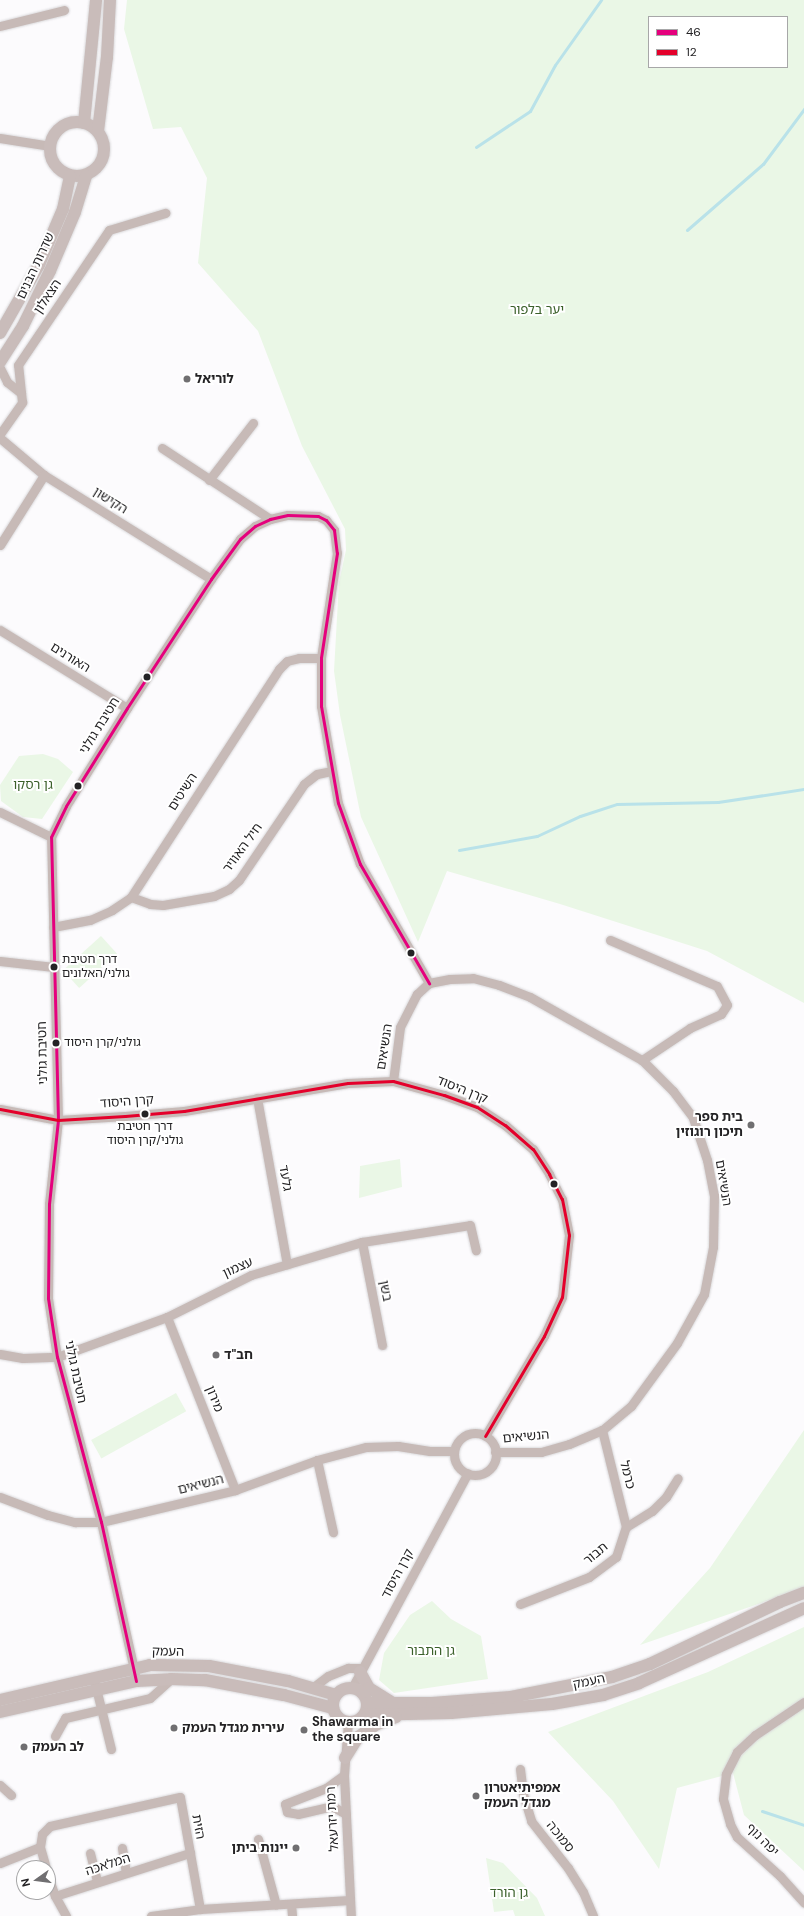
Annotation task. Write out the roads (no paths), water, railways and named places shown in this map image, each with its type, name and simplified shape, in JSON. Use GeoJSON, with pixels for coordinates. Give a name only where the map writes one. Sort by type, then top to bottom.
{"type":"FeatureCollection","features":[{"type":"Feature","properties":{"kind":"main road"},"geometry":{"type":"LineString","coordinates":[[84,123],[96,0]]}},
{"type":"Feature","properties":{"kind":"main road"},"geometry":{"type":"LineString","coordinates":[[98,131],[84,123],[75,122],[62,127],[52,137],[50,146],[54,165],[70,176],[86,176],[94,171],[104,157],[102,139],[98,131],[107,57],[110,0]]}},
{"type":"Feature","properties":{"kind":"main road","name":"שדרות הבנים"},"geometry":{"type":"LineString","coordinates":[[0,332],[39,265],[63,209],[70,176]]}},
{"type":"Feature","properties":{"kind":"main road","name":"שדרות הבנים"},"geometry":{"type":"LineString","coordinates":[[0,362],[23,326],[50,271],[75,212],[86,176]]}},
{"type":"Feature","properties":{"kind":"main road","name":"העמק"},"geometry":{"type":"LineString","coordinates":[[367,1703],[432,1703],[511,1697],[612,1677],[650,1664],[780,1602],[804,1593]]}},
{"type":"Feature","properties":{"kind":"main road","name":"העמק"},"geometry":{"type":"LineString","coordinates":[[364,1715],[451,1713],[552,1704],[603,1695],[640,1683],[804,1608]]}},
{"type":"Feature","properties":{"kind":"main road","name":"העמק"},"geometry":{"type":"LineString","coordinates":[[0,1700],[133,1667],[209,1666],[312,1688],[336,1695]]}},
{"type":"Feature","properties":{"kind":"main road"},"geometry":{"type":"LineString","coordinates":[[361,1670],[369,1688],[392,1702]]}},
{"type":"Feature","properties":{"kind":"main road","name":"העמק"},"geometry":{"type":"LineString","coordinates":[[0,1712],[136,1681],[171,1679],[205,1680],[284,1695],[333,1708]]}},
{"type":"Feature","properties":{"kind":"main road"},"geometry":{"type":"LineString","coordinates":[[352,1688],[362,1693],[367,1703],[364,1715],[348,1722],[339,1717],[333,1708],[336,1695],[343,1689],[352,1688]]}},
{"type":"Feature","properties":{"kind":"main road"},"geometry":{"type":"LineString","coordinates":[[345,1758],[358,1737],[377,1724],[409,1713]]}},
{"type":"Feature","properties":{"kind":"street"},"geometry":{"type":"LineString","coordinates":[[0,26],[64,10]]}},
{"type":"Feature","properties":{"kind":"street"},"geometry":{"type":"LineString","coordinates":[[0,138],[50,146]]}},
{"type":"Feature","properties":{"kind":"street","name":"הצאלון"},"geometry":{"type":"LineString","coordinates":[[0,434],[22,402],[18,365],[109,230],[166,213]]}},
{"type":"Feature","properties":{"kind":"street"},"geometry":{"type":"LineString","coordinates":[[0,368],[7,382],[21,393]]}},
{"type":"Feature","properties":{"kind":"street"},"geometry":{"type":"LineString","coordinates":[[210,480],[253,423]]}},
{"type":"Feature","properties":{"kind":"street","name":"הקישון"},"geometry":{"type":"LineString","coordinates":[[0,438],[44,474],[211,579]]}},
{"type":"Feature","properties":{"kind":"street"},"geometry":{"type":"LineString","coordinates":[[162,448],[270,519]]}},
{"type":"Feature","properties":{"kind":"street"},"geometry":{"type":"LineString","coordinates":[[0,545],[44,474]]}},
{"type":"Feature","properties":{"kind":"street","name":"חטיבת גולני"},"geometry":{"type":"LineString","coordinates":[[136,1681],[101,1522],[57,1356],[48,1298],[47,1247],[49,1204],[58,1120],[51,837],[66,806],[127,708],[211,579],[240,539],[255,526],[270,519],[304,515],[326,520],[334,530],[336,553],[321,658],[321,706],[338,803],[360,864],[429,983]]}},
{"type":"Feature","properties":{"kind":"street","name":"האורנים"},"geometry":{"type":"LineString","coordinates":[[0,630],[127,708]]}},
{"type":"Feature","properties":{"kind":"street","name":"השיטים"},"geometry":{"type":"LineString","coordinates":[[53,927],[90,920],[112,910],[131,897],[279,669],[287,661],[299,658],[321,658]]}},
{"type":"Feature","properties":{"kind":"street","name":"חיל האוויר"},"geometry":{"type":"LineString","coordinates":[[131,897],[150,904],[163,904],[214,896],[229,889],[239,880],[304,784],[317,774],[332,771]]}},
{"type":"Feature","properties":{"kind":"street"},"geometry":{"type":"LineString","coordinates":[[0,812],[51,837]]}},
{"type":"Feature","properties":{"kind":"street"},"geometry":{"type":"LineString","coordinates":[[610,940],[717,986],[727,1004],[721,1014],[690,1028],[642,1060]]}},
{"type":"Feature","properties":{"kind":"street"},"geometry":{"type":"LineString","coordinates":[[0,961],[54,967]]}},
{"type":"Feature","properties":{"kind":"street","name":"הנשיאים"},"geometry":{"type":"LineString","coordinates":[[393,1081],[400,1027],[417,994],[429,983],[450,978],[472,978],[499,985],[530,997],[642,1060],[673,1091],[693,1118],[707,1160],[714,1195],[713,1247],[704,1294],[677,1343],[631,1406],[602,1430],[569,1444],[541,1452],[495,1452]]}},
{"type":"Feature","properties":{"kind":"street","name":"קרן היסוד"},"geometry":{"type":"LineString","coordinates":[[0,1109],[58,1120],[184,1111],[348,1083],[393,1081],[444,1095],[477,1107],[505,1125],[533,1149],[562,1199],[570,1235],[562,1297],[544,1336],[485,1436]]}},
{"type":"Feature","properties":{"kind":"street","name":"גלעד"},"geometry":{"type":"LineString","coordinates":[[257,1098],[287,1264]]}},
{"type":"Feature","properties":{"kind":"street","name":"עצמון"},"geometry":{"type":"LineString","coordinates":[[0,1354],[23,1358],[57,1356],[167,1317],[251,1275],[362,1242],[470,1225],[476,1250]]}},
{"type":"Feature","properties":{"kind":"street","name":"בשן"},"geometry":{"type":"LineString","coordinates":[[362,1242],[382,1345]]}},
{"type":"Feature","properties":{"kind":"street","name":"מירון"},"geometry":{"type":"LineString","coordinates":[[167,1317],[235,1490]]}},
{"type":"Feature","properties":{"kind":"street","name":"כרמל"},"geometry":{"type":"LineString","coordinates":[[602,1430],[626,1527]]}},
{"type":"Feature","properties":{"kind":"street"},"geometry":{"type":"LineString","coordinates":[[476,1433],[485,1436],[491,1441],[495,1452],[493,1464],[485,1472],[468,1473],[458,1467],[454,1451],[458,1442],[466,1435],[476,1433]]}},
{"type":"Feature","properties":{"kind":"street","name":"הנשיאים"},"geometry":{"type":"LineString","coordinates":[[0,1496],[54,1517],[75,1522],[101,1522],[235,1490],[317,1460],[366,1447],[398,1446],[430,1451],[454,1451]]}},
{"type":"Feature","properties":{"kind":"street"},"geometry":{"type":"LineString","coordinates":[[317,1460],[333,1532]]}},
{"type":"Feature","properties":{"kind":"street","name":"קרן היסוד"},"geometry":{"type":"LineString","coordinates":[[352,1688],[468,1473]]}},
{"type":"Feature","properties":{"kind":"street"},"geometry":{"type":"LineString","coordinates":[[626,1527],[652,1511],[666,1497],[678,1478]]}},
{"type":"Feature","properties":{"kind":"street","name":"תבור"},"geometry":{"type":"LineString","coordinates":[[520,1604],[589,1577],[616,1557],[626,1527]]}},
{"type":"Feature","properties":{"kind":"street"},"geometry":{"type":"LineString","coordinates":[[312,1688],[328,1676],[341,1671],[361,1670]]}},
{"type":"Feature","properties":{"kind":"street"},"geometry":{"type":"LineString","coordinates":[[94,1677],[111,1748]]}},
{"type":"Feature","properties":{"kind":"street"},"geometry":{"type":"LineString","coordinates":[[55,1736],[65,1718],[101,1708],[150,1698],[171,1679]]}},
{"type":"Feature","properties":{"kind":"street","name":"יפה נוף"},"geometry":{"type":"LineString","coordinates":[[804,1702],[755,1735],[737,1752],[726,1774],[723,1799],[730,1824],[737,1837],[780,1876],[804,1903]]}},
{"type":"Feature","properties":{"kind":"street","name":"רמת יזרעאל"},"geometry":{"type":"LineString","coordinates":[[348,1722],[344,1775],[351,1916]]}},
{"type":"Feature","properties":{"kind":"street","name":"סמוכה"},"geometry":{"type":"LineString","coordinates":[[520,1769],[523,1794],[531,1821],[568,1868],[583,1892],[593,1916]]}},
{"type":"Feature","properties":{"kind":"street"},"geometry":{"type":"LineString","coordinates":[[344,1775],[326,1788],[285,1804],[287,1812],[298,1814],[332,1806],[346,1814]]}},
{"type":"Feature","properties":{"kind":"street"},"geometry":{"type":"LineString","coordinates":[[0,1785],[11,1795]]}},
{"type":"Feature","properties":{"kind":"street","name":"הזית"},"geometry":{"type":"LineString","coordinates":[[40,1847],[42,1834],[50,1826],[180,1797],[200,1909]]}},
{"type":"Feature","properties":{"kind":"street"},"geometry":{"type":"LineString","coordinates":[[258,1839],[276,1905]]}},
{"type":"Feature","properties":{"kind":"street"},"geometry":{"type":"LineString","coordinates":[[0,1863],[40,1847],[44,1860]]}},
{"type":"Feature","properties":{"kind":"street"},"geometry":{"type":"LineString","coordinates":[[122,1848],[126,1873]]}},
{"type":"Feature","properties":{"kind":"street"},"geometry":{"type":"LineString","coordinates":[[90,1853],[97,1882]]}},
{"type":"Feature","properties":{"kind":"street","name":"המלאכה"},"geometry":{"type":"LineString","coordinates":[[56,1896],[190,1853]]}},
{"type":"Feature","properties":{"kind":"street"},"geometry":{"type":"LineString","coordinates":[[56,1898],[66,1916]]}},
{"type":"Feature","properties":{"kind":"street"},"geometry":{"type":"LineString","coordinates":[[151,1916],[200,1909],[350,1900]]}},
{"type":"Feature","properties":{"kind":"street"},"geometry":{"type":"LineString","coordinates":[[291,1904],[292,1916]]}},
{"type":"Feature","properties":{"kind":"waterway"},"geometry":{"type":"LineString","coordinates":[[476,147],[530,111],[555,65],[601,0]]}},
{"type":"Feature","properties":{"kind":"waterway"},"geometry":{"type":"LineString","coordinates":[[687,230],[763,164],[804,109]]}},
{"type":"Feature","properties":{"kind":"waterway"},"geometry":{"type":"LineString","coordinates":[[459,850],[537,836],[580,816],[617,804],[718,802],[804,789]]}},
{"type":"Feature","properties":{"kind":"waterway"},"geometry":{"type":"LineString","coordinates":[[762,1811],[804,1825]]}},
{"type":"Feature","properties":{"kind":"place","name":"לוריאל"},"geometry":{"type":"Point","coordinates":[187,379]}},
{"type":"Feature","properties":{"kind":"place","name":"דרך חטיבת גולני/האלונים"},"geometry":{"type":"Point","coordinates":[54,967]}},
{"type":"Feature","properties":{"kind":"place","name":"גולני/קרן היסוד"},"geometry":{"type":"Point","coordinates":[56,1043]}},
{"type":"Feature","properties":{"kind":"place","name":"דרך חטיבת גולני/קרן היסוד"},"geometry":{"type":"Point","coordinates":[145,1114]}},
{"type":"Feature","properties":{"kind":"place","name":"בית ספר תיכון רוגוזין"},"geometry":{"type":"Point","coordinates":[751,1125]}},
{"type":"Feature","properties":{"kind":"place","name":"חב\"ד"},"geometry":{"type":"Point","coordinates":[216,1355]}},
{"type":"Feature","properties":{"kind":"place","name":"עירית מגדל העמק"},"geometry":{"type":"Point","coordinates":[174,1728]}},
{"type":"Feature","properties":{"kind":"place","name":"Shawarma in the square"},"geometry":{"type":"Point","coordinates":[304,1730]}},
{"type":"Feature","properties":{"kind":"place","name":"לב העמק"},"geometry":{"type":"Point","coordinates":[24,1747]}},
{"type":"Feature","properties":{"kind":"place","name":"אמפיתיאטרון מגדל העמק"},"geometry":{"type":"Point","coordinates":[476,1796]}},
{"type":"Feature","properties":{"kind":"place","name":"יינות ביתן"},"geometry":{"type":"Point","coordinates":[296,1848]}},
{"type":"Feature","properties":{"kind":"park label","name":"יער בלפור"},"geometry":{"type":"Point","coordinates":[537,310]}},
{"type":"Feature","properties":{"kind":"park label","name":"גן רסקו"},"geometry":{"type":"Point","coordinates":[33,785]}},
{"type":"Feature","properties":{"kind":"park label","name":"גן התבור"},"geometry":{"type":"Point","coordinates":[431,1651]}},
{"type":"Feature","properties":{"kind":"park label","name":"גן הורד"},"geometry":{"type":"Point","coordinates":[509,1893]}}]}
